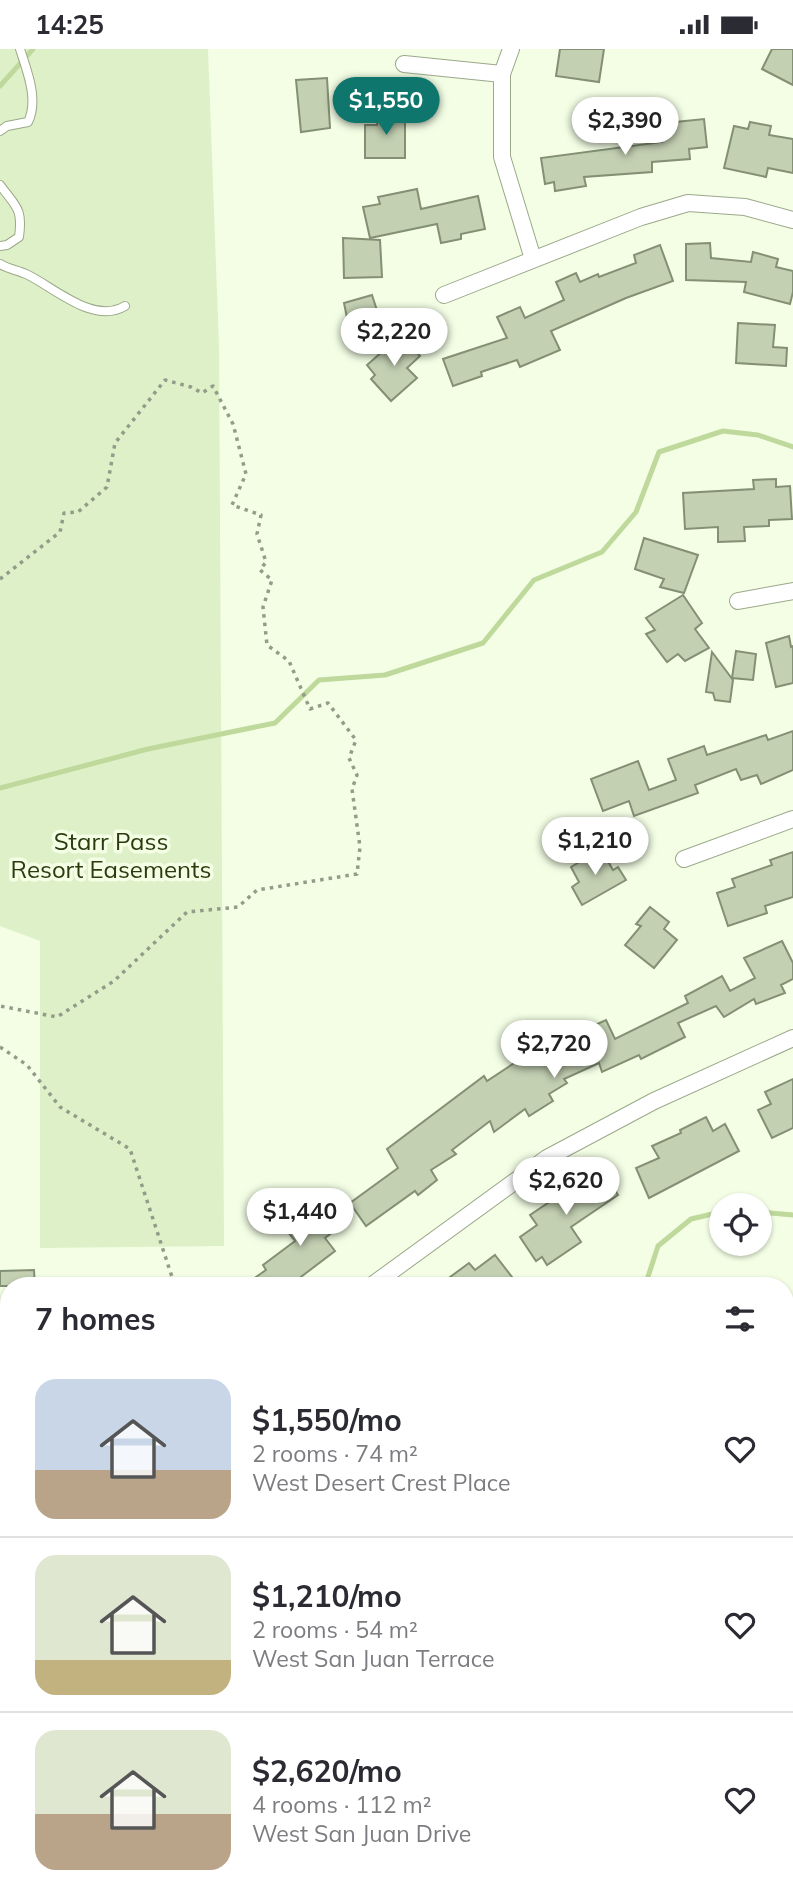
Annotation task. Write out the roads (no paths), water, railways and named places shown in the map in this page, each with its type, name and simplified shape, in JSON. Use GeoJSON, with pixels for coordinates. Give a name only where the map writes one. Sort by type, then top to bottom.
{"type":"FeatureCollection","features":[{"type":"Feature","properties":{"kind":"street"},"geometry":{"type":"LineString","coordinates":[[511,49],[502,74],[502,157],[533,259]]}},
{"type":"Feature","properties":{"kind":"street"},"geometry":{"type":"LineString","coordinates":[[404,64],[502,74]]}},
{"type":"Feature","properties":{"kind":"street"},"geometry":{"type":"LineString","coordinates":[[444,295],[641,217],[688,203],[745,207],[793,219]]}},
{"type":"Feature","properties":{"kind":"street"},"geometry":{"type":"LineString","coordinates":[[738,601],[793,591]]}},
{"type":"Feature","properties":{"kind":"street"},"geometry":{"type":"LineString","coordinates":[[684,859],[793,819]]}},
{"type":"Feature","properties":{"kind":"street"},"geometry":{"type":"LineString","coordinates":[[383,1277],[547,1158],[654,1101],[793,1038]]}},
{"type":"Feature","properties":{"kind":"lane"},"geometry":{"type":"LineString","coordinates":[[0,131],[7,126],[27,122],[31,116],[33,106],[20,49]]}},
{"type":"Feature","properties":{"kind":"lane"},"geometry":{"type":"LineString","coordinates":[[0,185],[18,208],[21,221],[19,237],[0,246]]}},
{"type":"Feature","properties":{"kind":"lane"},"geometry":{"type":"LineString","coordinates":[[0,264],[25,274],[69,300],[104,312],[113,313],[125,306]]}},
{"type":"Feature","properties":{"kind":"waterway"},"geometry":{"type":"LineString","coordinates":[[0,86],[33,49]]}},
{"type":"Feature","properties":{"kind":"waterway"},"geometry":{"type":"LineString","coordinates":[[0,788],[148,749],[275,723],[319,680],[385,675],[483,643],[534,580],[602,552],[636,512],[659,452],[723,431],[758,435],[793,447]]}},
{"type":"Feature","properties":{"kind":"waterway"},"geometry":{"type":"LineString","coordinates":[[772,1213],[793,1215]]}},
{"type":"Feature","properties":{"kind":"waterway"},"geometry":{"type":"LineString","coordinates":[[648,1277],[658,1246],[691,1219],[709,1215]]}},
{"type":"Feature","properties":{"kind":"park label","name":"Starr Pass Resort Easements"},"geometry":{"type":"Point","coordinates":[111,855]}}]}
